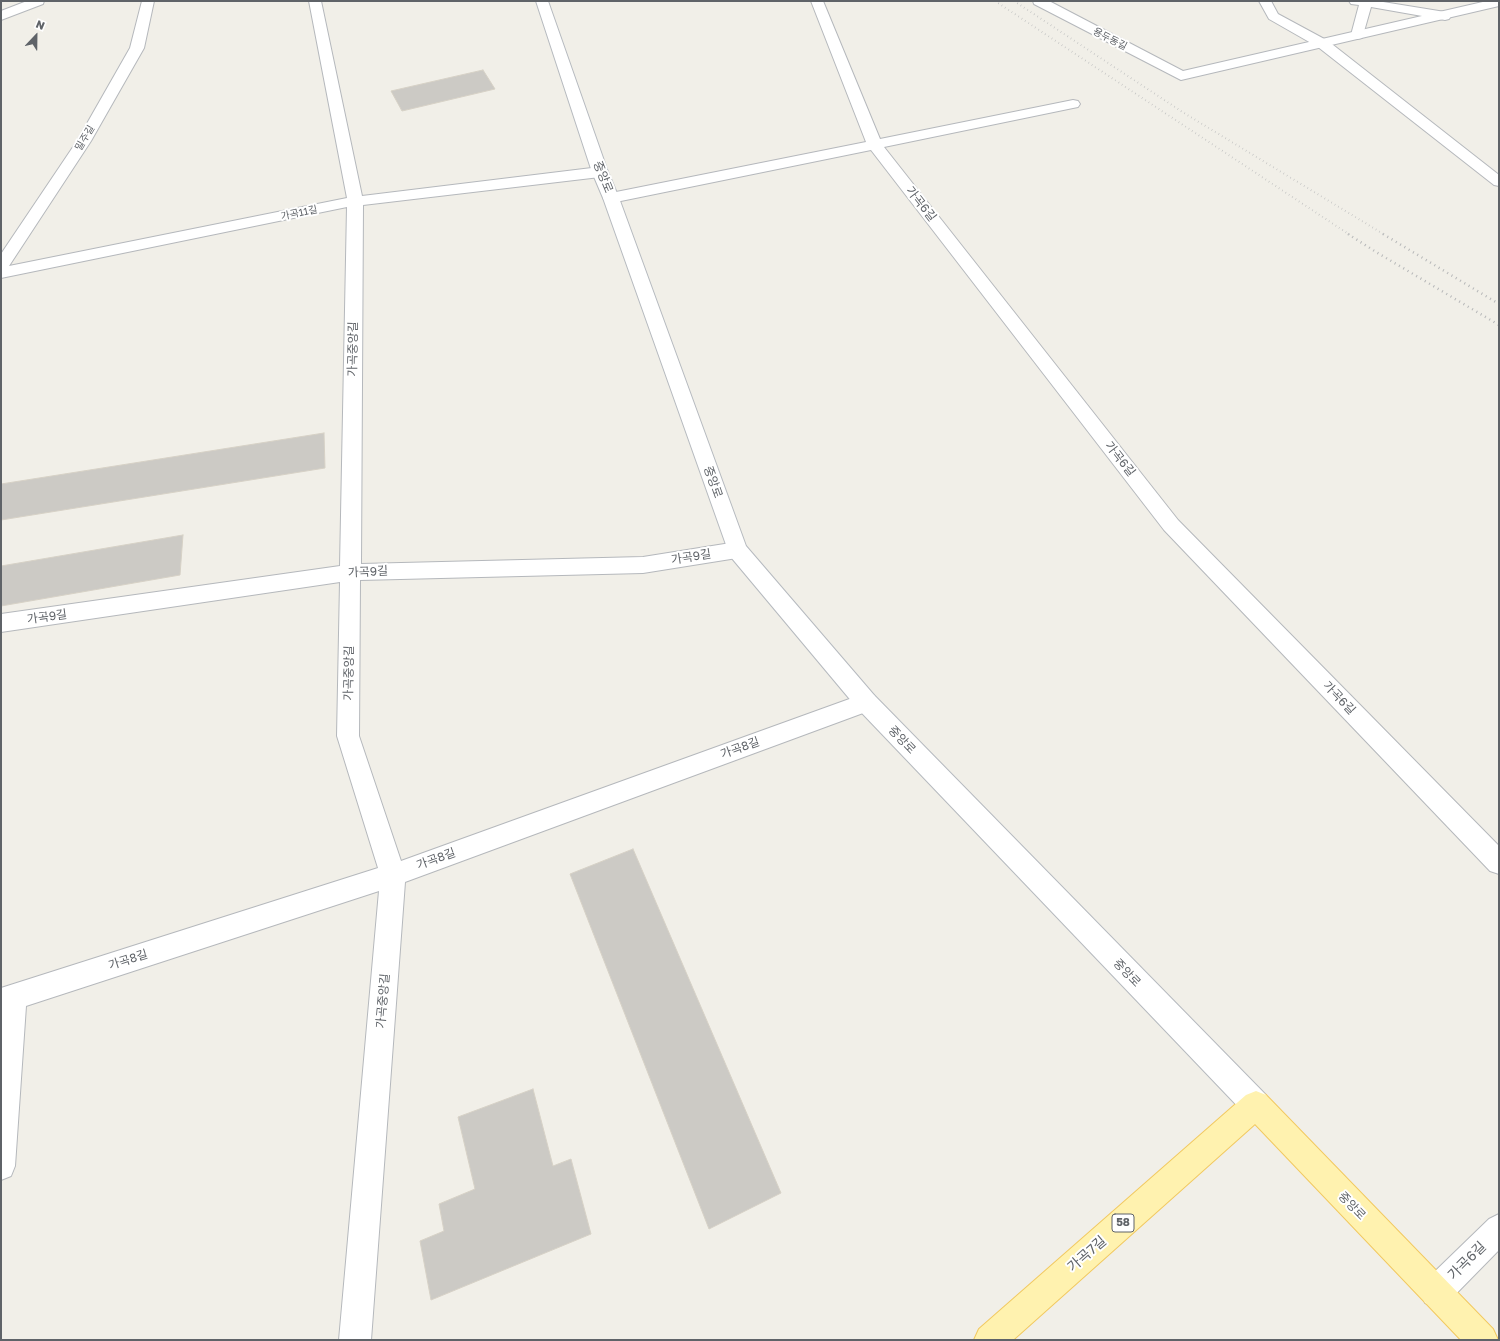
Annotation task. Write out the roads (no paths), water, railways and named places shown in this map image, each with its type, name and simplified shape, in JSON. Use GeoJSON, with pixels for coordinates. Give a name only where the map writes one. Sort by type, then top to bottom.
{"type":"FeatureCollection","features":[{"type":"Feature","properties":{"kind":"main road","name":"중앙로"},"geometry":{"type":"LineString","coordinates":[[1256,1105],[1482,1340]]}},
{"type":"Feature","properties":{"kind":"main road","name":"가곡7길"},"geometry":{"type":"LineString","coordinates":[[990,1340],[1256,1105]]}},
{"type":"Feature","properties":{"kind":"street"},"geometry":{"type":"LineString","coordinates":[[1,16],[38,1]]}},
{"type":"Feature","properties":{"kind":"street","name":"밀주길"},"geometry":{"type":"LineString","coordinates":[[1,266],[84,141],[137,48],[148,1]]}},
{"type":"Feature","properties":{"kind":"street","name":"가곡중앙길"},"geometry":{"type":"LineString","coordinates":[[315,1],[355,201],[348,736],[393,875],[355,1340]]}},
{"type":"Feature","properties":{"kind":"street","name":"중앙로"},"geometry":{"type":"LineString","coordinates":[[542,1],[600,172],[611,198],[737,550],[866,702],[1256,1105]]}},
{"type":"Feature","properties":{"kind":"street","name":"가곡6길"},"geometry":{"type":"LineString","coordinates":[[817,1],[875,145],[1171,525],[1499,863]]}},
{"type":"Feature","properties":{"kind":"street","name":"용두동길"},"geometry":{"type":"LineString","coordinates":[[1039,1],[1181,76],[1323,44]]}},
{"type":"Feature","properties":{"kind":"street"},"geometry":{"type":"LineString","coordinates":[[1323,44],[1499,2]]}},
{"type":"Feature","properties":{"kind":"street"},"geometry":{"type":"LineString","coordinates":[[611,198],[1073,104]]}},
{"type":"Feature","properties":{"kind":"street","name":"가곡11길"},"geometry":{"type":"LineString","coordinates":[[1,273],[355,201],[600,172]]}},
{"type":"Feature","properties":{"kind":"street","name":"가곡9길"},"geometry":{"type":"LineString","coordinates":[[1,623],[351,572],[643,565],[737,550]]}},
{"type":"Feature","properties":{"kind":"street","name":"가곡8길"},"geometry":{"type":"LineString","coordinates":[[7,998],[393,875],[866,702]]}},
{"type":"Feature","properties":{"kind":"street"},"geometry":{"type":"LineString","coordinates":[[1,1166],[7,998]]}},
{"type":"Feature","properties":{"kind":"street","name":"가곡6길"},"geometry":{"type":"LineString","coordinates":[[1436,1292],[1499,1229]]}},
{"type":"Feature","properties":{"kind":"lane"},"geometry":{"type":"LineString","coordinates":[[1265,1],[1273,16],[1323,44],[1499,182]]}},
{"type":"Feature","properties":{"kind":"lane"},"geometry":{"type":"LineString","coordinates":[[1357,36],[1363,2],[1445,16]]}},
{"type":"Feature","properties":{"kind":"railway"},"geometry":{"type":"LineString","coordinates":[[995,1],[1350,235]]}},
{"type":"Feature","properties":{"kind":"railway"},"geometry":{"type":"LineString","coordinates":[[1014,1],[1184,113],[1385,235]]}},
{"type":"Feature","properties":{"kind":"railway"},"geometry":{"type":"LineString","coordinates":[[1348,234],[1499,325]]}},
{"type":"Feature","properties":{"kind":"railway"},"geometry":{"type":"LineString","coordinates":[[1383,234],[1499,304]]}}]}
